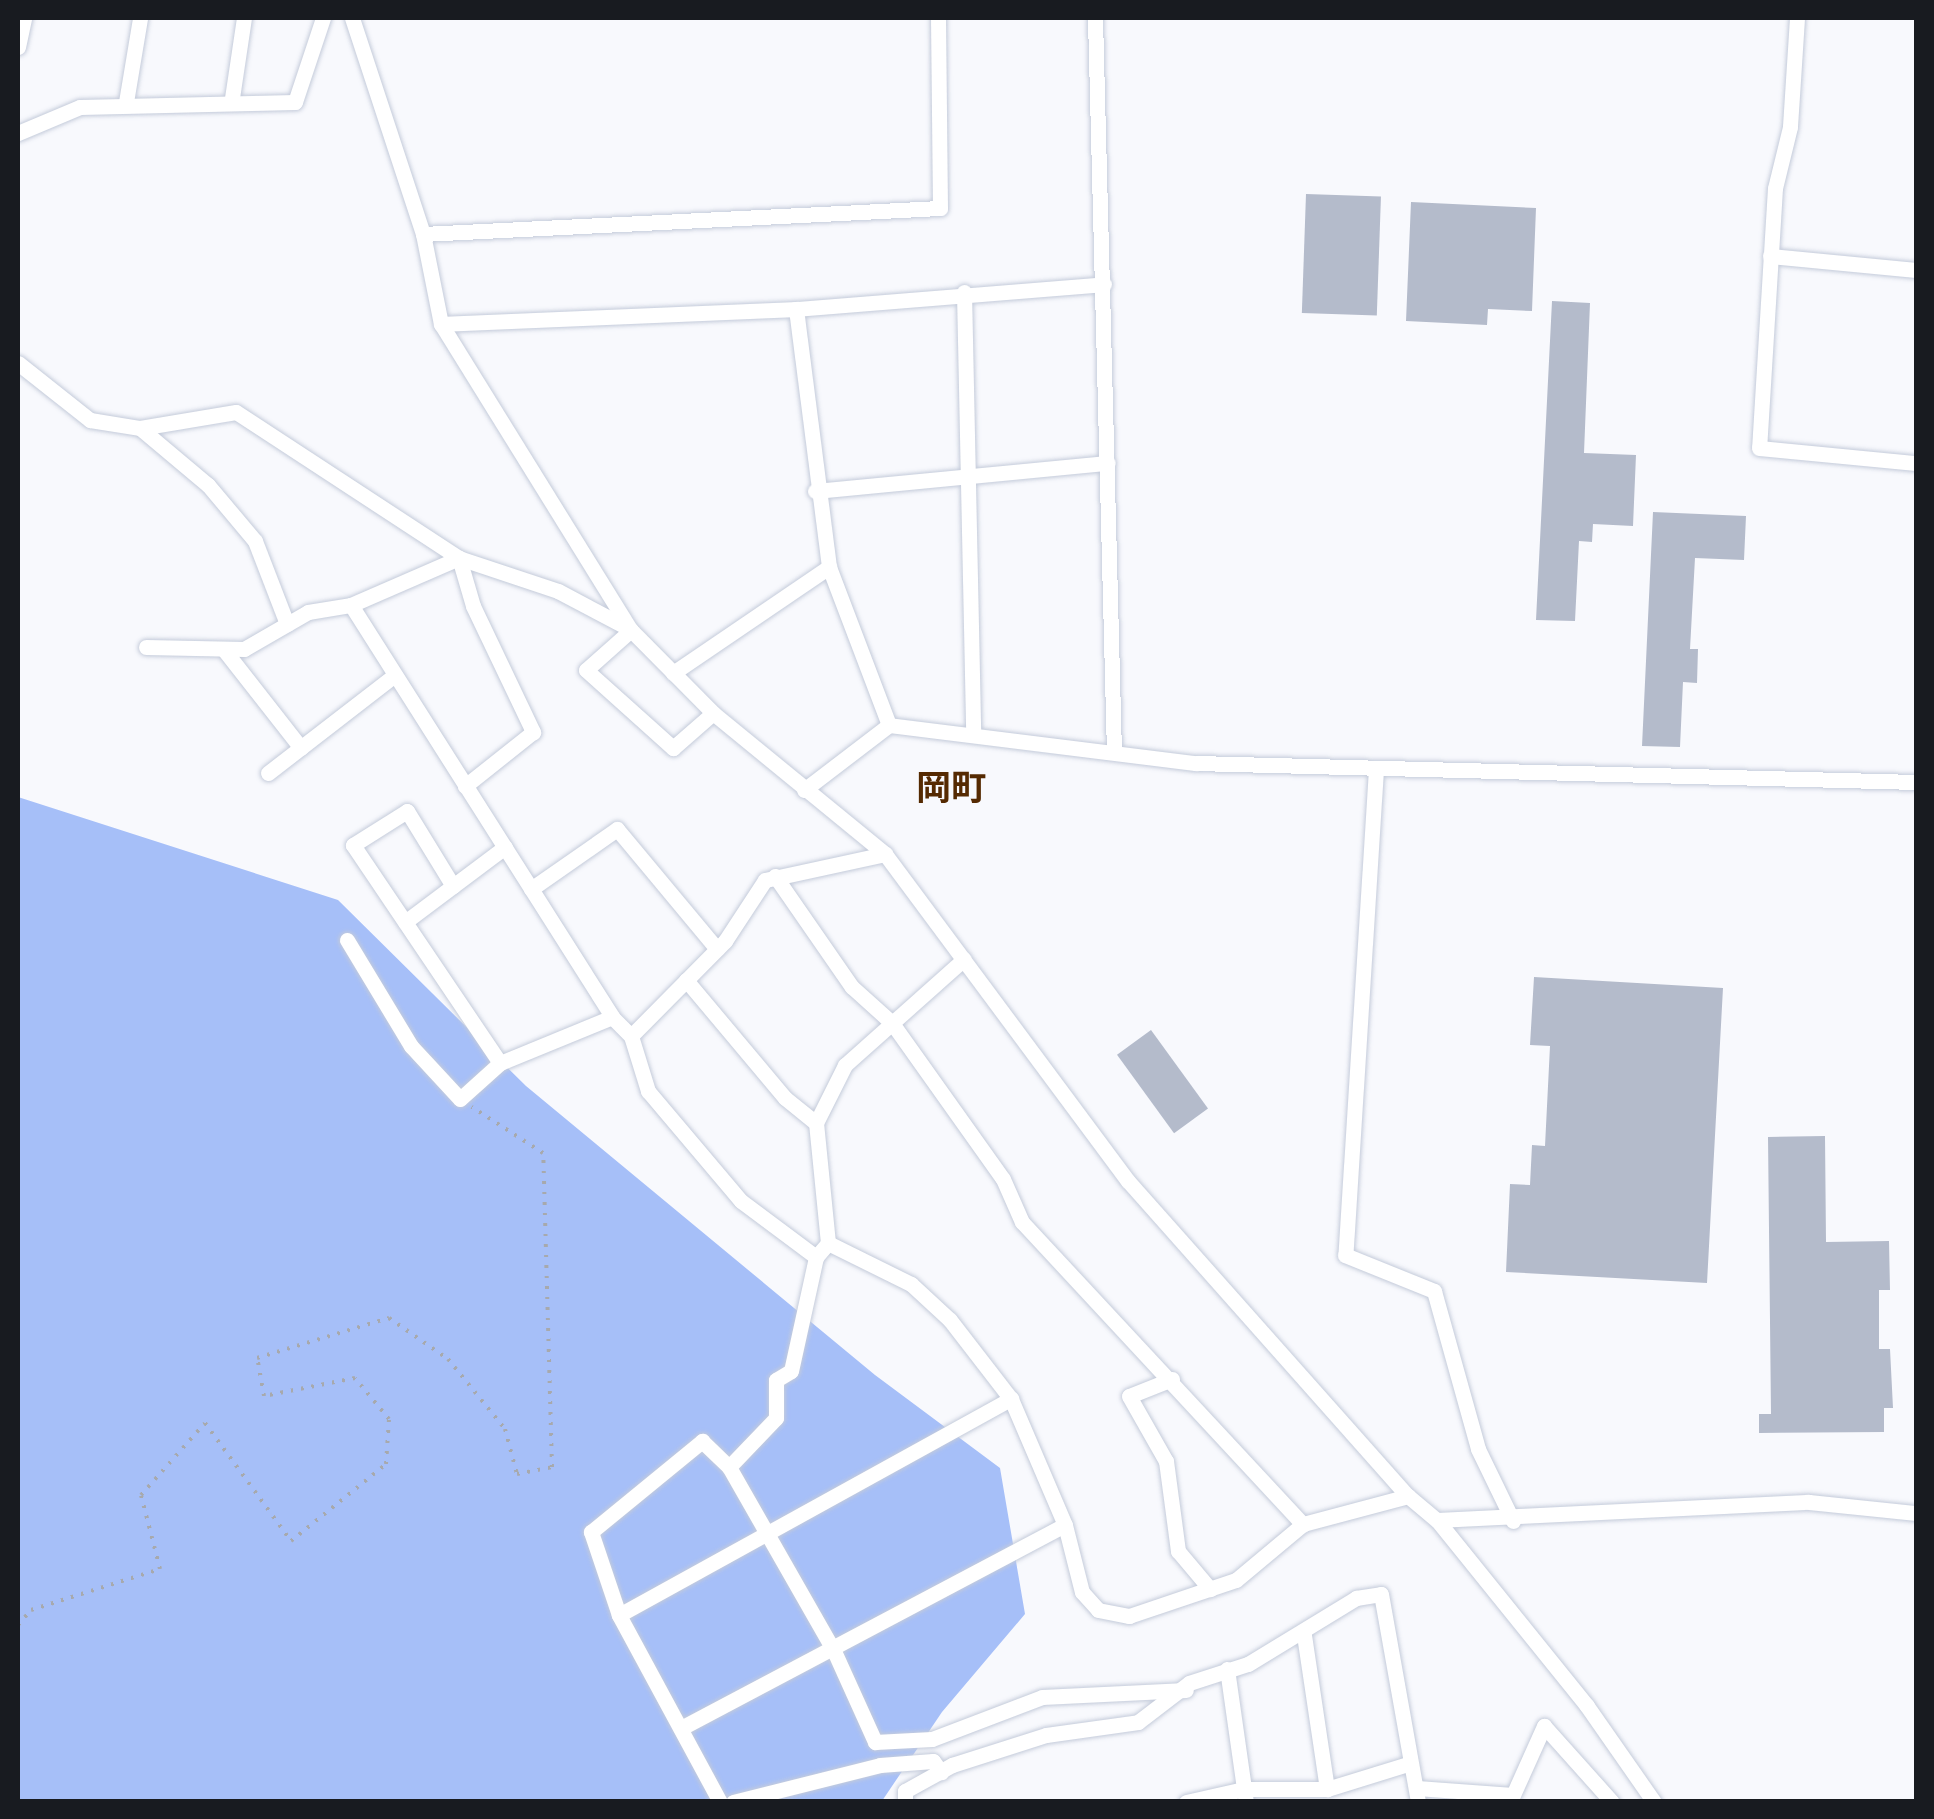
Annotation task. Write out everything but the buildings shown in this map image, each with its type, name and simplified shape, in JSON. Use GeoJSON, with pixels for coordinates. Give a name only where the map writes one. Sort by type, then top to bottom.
{"type":"FeatureCollection","features":[{"type":"Feature","properties":{"kind":"street"},"geometry":{"type":"LineString","coordinates":[[18,48],[24,18]]}},
{"type":"Feature","properties":{"kind":"street"},"geometry":{"type":"LineString","coordinates":[[126,102],[140,18]]}},
{"type":"Feature","properties":{"kind":"street"},"geometry":{"type":"LineString","coordinates":[[232,98],[244,18]]}},
{"type":"Feature","properties":{"kind":"street"},"geometry":{"type":"LineString","coordinates":[[18,132],[80,106],[232,98],[295,102],[323,18]]}},
{"type":"Feature","properties":{"kind":"street"},"geometry":{"type":"LineString","coordinates":[[352,18],[423,234],[441,324],[632,630],[712,713],[885,854],[1128,1181],[1408,1496],[1437,1520],[1587,1706],[1654,1802]]}},
{"type":"Feature","properties":{"kind":"street"},"geometry":{"type":"LineString","coordinates":[[423,234],[940,208],[938,18]]}},
{"type":"Feature","properties":{"kind":"street"},"geometry":{"type":"LineString","coordinates":[[1095,18],[1114,751]]}},
{"type":"Feature","properties":{"kind":"street"},"geometry":{"type":"LineString","coordinates":[[1798,18],[1796,73],[1774,188],[1760,448],[1916,463]]}},
{"type":"Feature","properties":{"kind":"street"},"geometry":{"type":"LineString","coordinates":[[1770,256],[1916,270]]}},
{"type":"Feature","properties":{"kind":"street"},"geometry":{"type":"LineString","coordinates":[[441,324],[796,309],[964,292],[1104,284]]}},
{"type":"Feature","properties":{"kind":"street"},"geometry":{"type":"LineString","coordinates":[[964,292],[971,480],[973,732]]}},
{"type":"Feature","properties":{"kind":"street"},"geometry":{"type":"LineString","coordinates":[[796,309],[815,492],[829,566],[889,724]]}},
{"type":"Feature","properties":{"kind":"street"},"geometry":{"type":"LineString","coordinates":[[18,363],[90,420],[140,428],[236,412],[459,558],[558,590],[632,630]]}},
{"type":"Feature","properties":{"kind":"street"},"geometry":{"type":"LineString","coordinates":[[140,428],[208,485],[255,541],[287,624]]}},
{"type":"Feature","properties":{"kind":"street"},"geometry":{"type":"LineString","coordinates":[[815,492],[1108,464]]}},
{"type":"Feature","properties":{"kind":"street"},"geometry":{"type":"LineString","coordinates":[[146,647],[244,649],[308,612],[351,605],[459,558]]}},
{"type":"Feature","properties":{"kind":"street"},"geometry":{"type":"LineString","coordinates":[[459,558],[473,606],[533,732],[465,786]]}},
{"type":"Feature","properties":{"kind":"street"},"geometry":{"type":"LineString","coordinates":[[673,673],[829,566]]}},
{"type":"Feature","properties":{"kind":"street"},"geometry":{"type":"LineString","coordinates":[[351,605],[612,1017],[631,1036],[648,1091],[692,1148],[742,1200],[816,1257]]}},
{"type":"Feature","properties":{"kind":"street"},"geometry":{"type":"LineString","coordinates":[[632,630],[586,670],[673,748],[712,713]]}},
{"type":"Feature","properties":{"kind":"street"},"geometry":{"type":"LineString","coordinates":[[225,651],[301,748]]}},
{"type":"Feature","properties":{"kind":"street"},"geometry":{"type":"LineString","coordinates":[[268,773],[396,675]]}},
{"type":"Feature","properties":{"kind":"street"},"geometry":{"type":"LineString","coordinates":[[804,790],[889,724],[1196,763],[1916,782]]}},
{"type":"Feature","properties":{"kind":"street"},"geometry":{"type":"LineString","coordinates":[[1376,770],[1346,1255],[1434,1291],[1478,1449],[1514,1521]]}},
{"type":"Feature","properties":{"kind":"street"},"geometry":{"type":"LineString","coordinates":[[453,886],[407,811],[353,844],[500,1063]]}},
{"type":"Feature","properties":{"kind":"street"},"geometry":{"type":"LineString","coordinates":[[531,890],[617,829],[717,949]]}},
{"type":"Feature","properties":{"kind":"street"},"geometry":{"type":"LineString","coordinates":[[405,922],[504,848]]}},
{"type":"Feature","properties":{"kind":"street"},"geometry":{"type":"LineString","coordinates":[[631,1036],[717,949],[764,880],[885,854]]}},
{"type":"Feature","properties":{"kind":"street"},"geometry":{"type":"LineString","coordinates":[[775,876],[852,987],[892,1023],[1004,1178],[1022,1222],[1304,1524]]}},
{"type":"Feature","properties":{"kind":"street"},"geometry":{"type":"LineString","coordinates":[[348,940],[411,1046],[460,1100],[500,1063],[612,1017]]}},
{"type":"Feature","properties":{"kind":"street"},"geometry":{"type":"LineString","coordinates":[[728,1467],[776,1418],[776,1380],[792,1371],[816,1257],[828,1243],[816,1123],[845,1065],[964,959]]}},
{"type":"Feature","properties":{"kind":"street"},"geometry":{"type":"LineString","coordinates":[[686,980],[784,1098],[816,1123]]}},
{"type":"Feature","properties":{"kind":"street"},"geometry":{"type":"LineString","coordinates":[[828,1243],[911,1284],[950,1320],[1011,1399],[1064,1525],[1082,1592],[1098,1610],[1130,1616],[1236,1580],[1304,1524],[1408,1496]]}},
{"type":"Feature","properties":{"kind":"street"},"geometry":{"type":"LineString","coordinates":[[1172,1379],[1129,1396],[1166,1461],[1178,1551],[1210,1589]]}},
{"type":"Feature","properties":{"kind":"street"},"geometry":{"type":"LineString","coordinates":[[619,1615],[1011,1399]]}},
{"type":"Feature","properties":{"kind":"street"},"geometry":{"type":"LineString","coordinates":[[720,1802],[683,1727],[619,1615],[592,1532],[702,1442],[728,1467],[834,1651],[875,1742],[932,1738],[1042,1697],[1186,1690]]}},
{"type":"Feature","properties":{"kind":"street"},"geometry":{"type":"LineString","coordinates":[[1437,1520],[1514,1521],[1720,1504],[1808,1502],[1916,1513]]}},
{"type":"Feature","properties":{"kind":"street"},"geometry":{"type":"LineString","coordinates":[[683,1727],[834,1651],[1064,1525]]}},
{"type":"Feature","properties":{"kind":"street"},"geometry":{"type":"LineString","coordinates":[[905,1802],[905,1791],[940,1772],[1046,1736],[1138,1722],[1186,1690],[1189,1683],[1304,1635],[1356,1598],[1381,1594],[1408,1764],[1417,1795],[1514,1798],[1544,1726],[1612,1802]]}},
{"type":"Feature","properties":{"kind":"street"},"geometry":{"type":"LineString","coordinates":[[1304,1635],[1327,1790]]}},
{"type":"Feature","properties":{"kind":"street"},"geometry":{"type":"LineString","coordinates":[[1227,1669],[1245,1795]]}},
{"type":"Feature","properties":{"kind":"street"},"geometry":{"type":"LineString","coordinates":[[733,1802],[880,1765],[933,1760],[940,1772]]}},
{"type":"Feature","properties":{"kind":"street"},"geometry":{"type":"LineString","coordinates":[[1186,1802],[1327,1790],[1408,1764]]}},
{"type":"Feature","properties":{"kind":"path"},"geometry":{"type":"LineString","coordinates":[[18,1626],[30,1610],[160,1569],[141,1496],[205,1423],[291,1541],[386,1464],[390,1419],[355,1378],[264,1396],[257,1358],[388,1318],[448,1359],[505,1428],[517,1474],[552,1467],[543,1153],[460,1100]]}},
{"type":"Feature","properties":{"kind":"shaded area"},"geometry":{"type":"Polygon","coordinates":[[[18,797],[338,900],[526,1086],[875,1375],[1000,1468],[1025,1614],[942,1712],[882,1801],[18,1802],[18,797]]]}},
{"type":"Feature","properties":{"kind":"district","name":"岡町"},"geometry":{"type":"Point","coordinates":[951,789]}}]}
